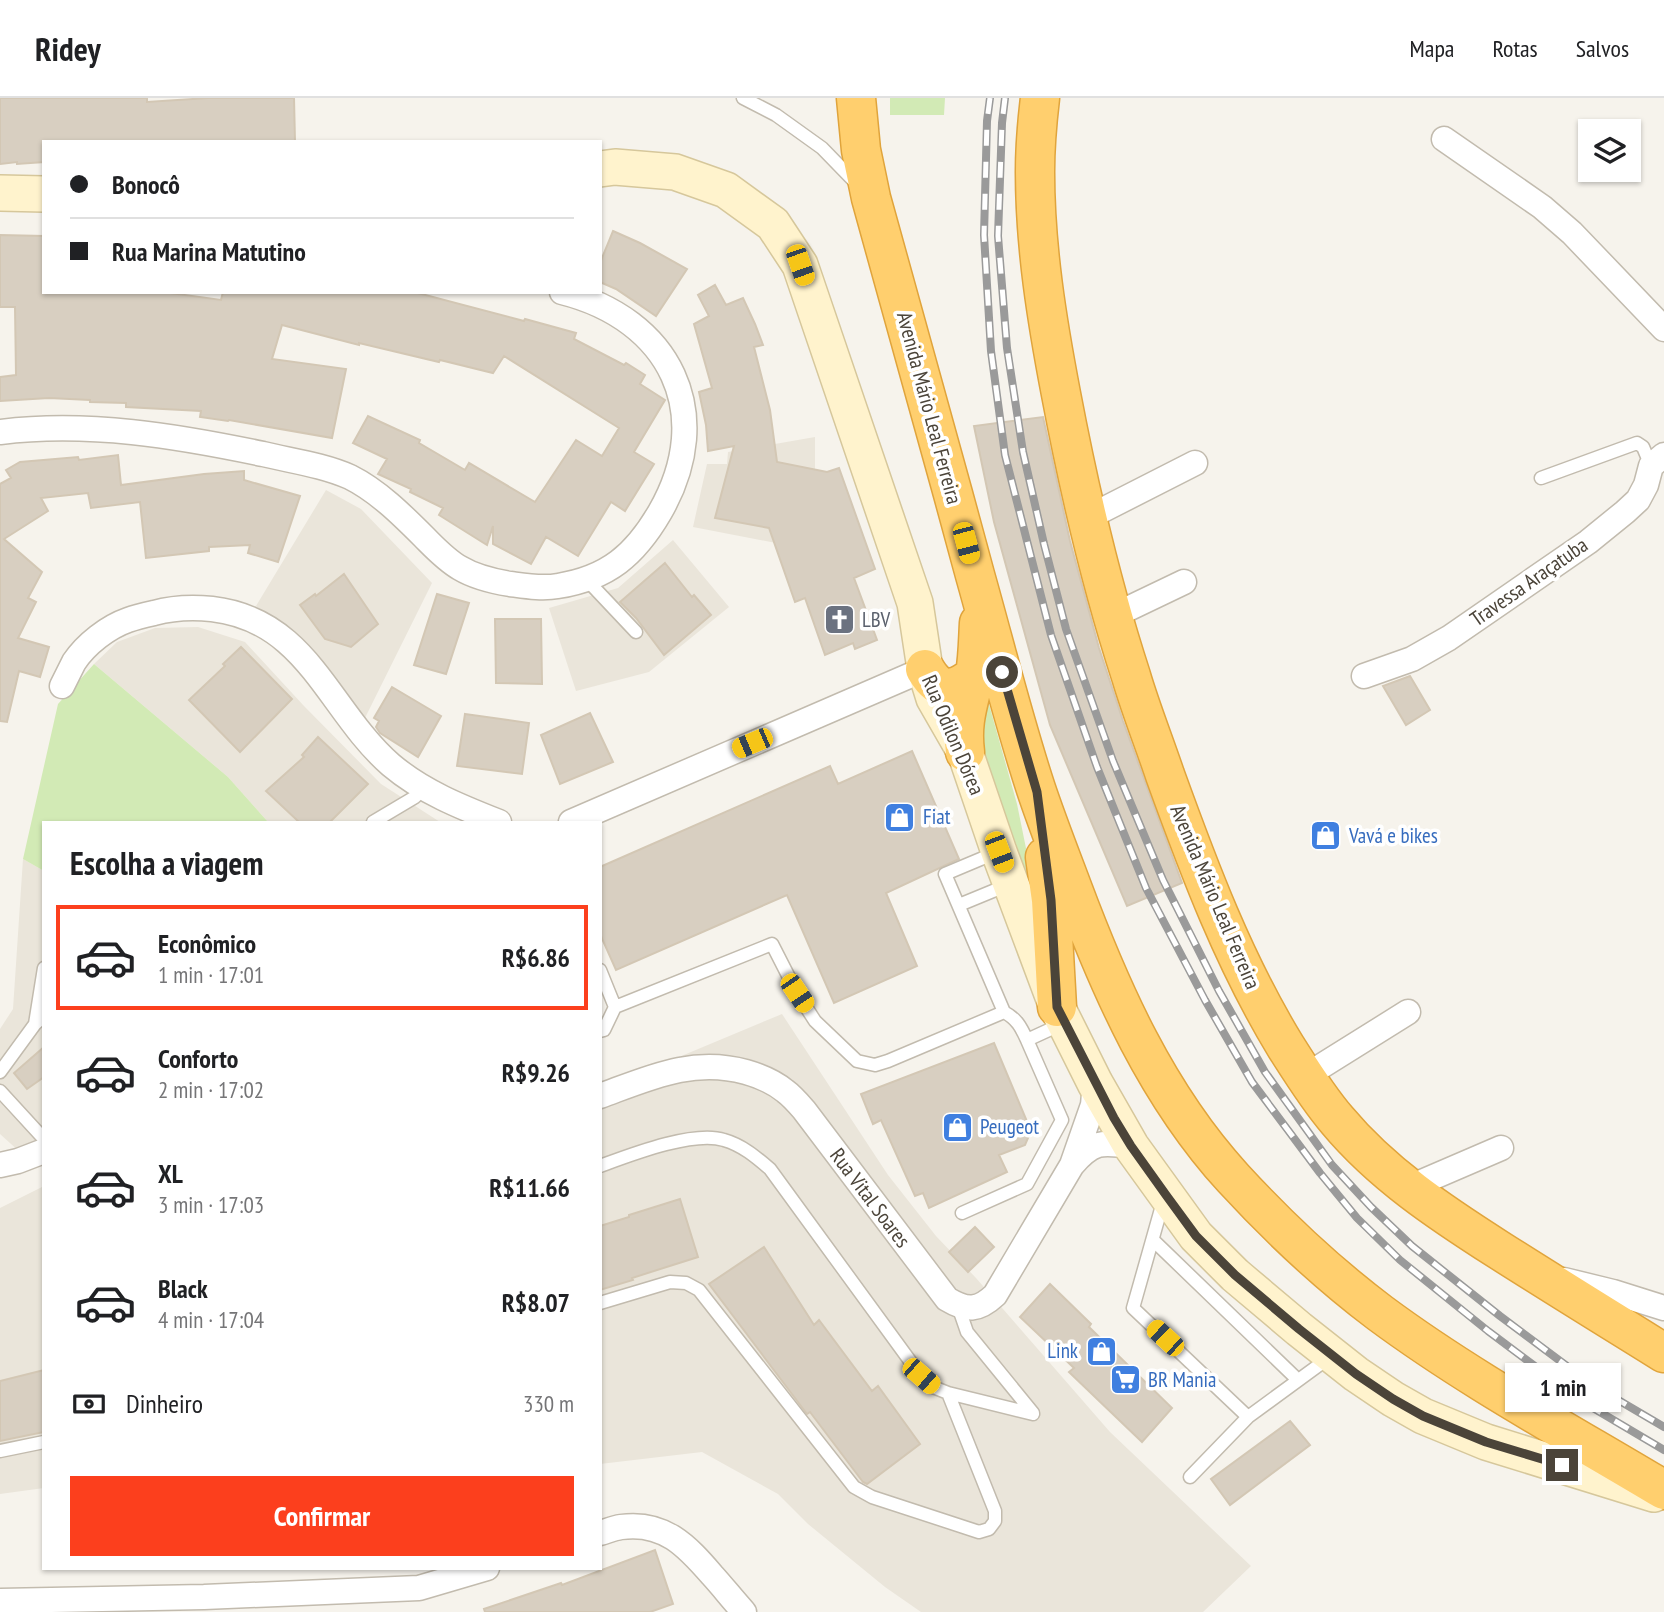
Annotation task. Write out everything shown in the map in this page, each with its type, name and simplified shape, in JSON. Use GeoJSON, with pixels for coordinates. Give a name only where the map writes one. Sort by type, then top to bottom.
{"type":"FeatureCollection","features":[{"type":"Feature","properties":{"kind":"highway","name":"Avenida Mário Leal Ferreira"},"geometry":{"type":"LineString","coordinates":[[856,98],[861,150],[871,198],[1037,792],[1093,943],[1131,1026],[1161,1081],[1194,1130],[1232,1177],[1323,1266],[1380,1312],[1493,1388],[1664,1490]]}},
{"type":"Feature","properties":{"kind":"highway","name":"Avenida Mário Leal Ferreira"},"geometry":{"type":"LineString","coordinates":[[1040,98],[1035,173],[1041,276],[1049,333],[1087,518],[1136,692],[1181,818],[1218,913],[1266,1015],[1304,1077],[1336,1119],[1365,1151],[1408,1188],[1452,1220],[1664,1353]]}},
{"type":"Feature","properties":{"kind":"highway"},"geometry":{"type":"LineString","coordinates":[[965,752],[965,716],[975,675],[981,596]]}},
{"type":"Feature","properties":{"kind":"highway"},"geometry":{"type":"LineString","coordinates":[[925,669],[934,681],[948,688],[955,688],[975,675]]}},
{"type":"Feature","properties":{"kind":"highway"},"geometry":{"type":"LineString","coordinates":[[1037,792],[1051,900],[1061,1015]]}},
{"type":"Feature","properties":{"kind":"street"},"geometry":{"type":"LineString","coordinates":[[1444,139],[1542,207],[1572,233],[1664,328]]}},
{"type":"Feature","properties":{"kind":"street","name":"Rua Odilon Dórea"},"geometry":{"type":"LineString","coordinates":[[602,169],[615,167],[675,172],[726,190],[773,224],[800,265],[915,603],[925,669],[934,698],[965,752],[1005,868],[1061,1015],[1131,1146],[1196,1236],[1235,1275],[1333,1356],[1393,1399],[1423,1416],[1486,1442],[1664,1497]]}},
{"type":"Feature","properties":{"kind":"street"},"geometry":{"type":"LineString","coordinates":[[0,193],[42,194]]}},
{"type":"Feature","properties":{"kind":"street"},"geometry":{"type":"LineString","coordinates":[[0,432],[60,428],[153,434],[202,441],[331,469],[368,488],[406,519],[449,561],[476,576],[534,587],[556,587],[586,579],[608,569],[632,552],[650,529],[670,495],[680,466],[686,434],[676,382],[668,364],[652,342],[610,310],[568,294]]}},
{"type":"Feature","properties":{"kind":"street","name":"Travessa Araçatuba"},"geometry":{"type":"LineString","coordinates":[[1364,677],[1412,659],[1449,638],[1588,542],[1638,499],[1658,460]]}},
{"type":"Feature","properties":{"kind":"street"},"geometry":{"type":"LineString","coordinates":[[1087,518],[1195,463]]}},
{"type":"Feature","properties":{"kind":"street"},"geometry":{"type":"LineString","coordinates":[[1113,616],[1184,582]]}},
{"type":"Feature","properties":{"kind":"street"},"geometry":{"type":"LineString","coordinates":[[62,686],[76,660],[97,638],[127,620],[160,611],[194,607],[227,611],[254,620],[279,635],[301,655],[363,735],[390,764],[423,789],[497,821]]}},
{"type":"Feature","properties":{"kind":"street"},"geometry":{"type":"LineString","coordinates":[[573,821],[925,669]]}},
{"type":"Feature","properties":{"kind":"street"},"geometry":{"type":"LineString","coordinates":[[1304,1077],[1408,1013]]}},
{"type":"Feature","properties":{"kind":"street","name":"Rua Vital Soares"},"geometry":{"type":"LineString","coordinates":[[602,1095],[656,1075],[687,1068],[714,1066],[764,1077],[786,1091],[804,1110],[947,1299],[958,1306]]}},
{"type":"Feature","properties":{"kind":"street"},"geometry":{"type":"LineString","coordinates":[[1072,1165],[1093,1105],[1095,1083]]}},
{"type":"Feature","properties":{"kind":"street"},"geometry":{"type":"LineString","coordinates":[[958,1306],[984,1306],[995,1295],[1072,1165],[1083,1152],[1094,1145],[1112,1143],[1131,1146]]}},
{"type":"Feature","properties":{"kind":"street"},"geometry":{"type":"LineString","coordinates":[[1408,1188],[1501,1148]]}},
{"type":"Feature","properties":{"kind":"street"},"geometry":{"type":"LineString","coordinates":[[0,1165],[42,1152]]}},
{"type":"Feature","properties":{"kind":"street"},"geometry":{"type":"LineString","coordinates":[[1536,1273],[1664,1308]]}},
{"type":"Feature","properties":{"kind":"street"},"geometry":{"type":"LineString","coordinates":[[602,1532],[621,1527],[643,1527],[676,1538],[744,1612]]}},
{"type":"Feature","properties":{"kind":"street"},"geometry":{"type":"LineString","coordinates":[[0,1601],[204,1597],[419,1588],[480,1570]]}},
{"type":"Feature","properties":{"kind":"lane"},"geometry":{"type":"LineString","coordinates":[[743,98],[776,115],[822,148],[871,198]]}},
{"type":"Feature","properties":{"kind":"lane"},"geometry":{"type":"LineString","coordinates":[[1541,478],[1637,443],[1658,460]]}},
{"type":"Feature","properties":{"kind":"lane"},"geometry":{"type":"LineString","coordinates":[[586,579],[636,632]]}},
{"type":"Feature","properties":{"kind":"lane"},"geometry":{"type":"LineString","coordinates":[[375,821],[415,797],[423,789]]}},
{"type":"Feature","properties":{"kind":"lane"},"geometry":{"type":"LineString","coordinates":[[962,1213],[1027,1184],[1062,1120],[1019,1023],[1004,1012],[946,874],[1005,868]]}},
{"type":"Feature","properties":{"kind":"lane"},"geometry":{"type":"LineString","coordinates":[[959,905],[1005,868]]}},
{"type":"Feature","properties":{"kind":"lane"},"geometry":{"type":"LineString","coordinates":[[602,1030],[615,1007],[772,944],[797,993],[816,1021],[857,1061],[874,1065],[888,1061],[1004,1012]]}},
{"type":"Feature","properties":{"kind":"lane"},"geometry":{"type":"LineString","coordinates":[[602,975],[615,1007]]}},
{"type":"Feature","properties":{"kind":"lane"},"geometry":{"type":"LineString","coordinates":[[0,1072],[39,1020],[42,989]]}},
{"type":"Feature","properties":{"kind":"lane"},"geometry":{"type":"LineString","coordinates":[[1027,1040],[1061,1015]]}},
{"type":"Feature","properties":{"kind":"lane"},"geometry":{"type":"LineString","coordinates":[[0,1091],[42,1137]]}},
{"type":"Feature","properties":{"kind":"lane"},"geometry":{"type":"LineString","coordinates":[[602,1165],[681,1140],[721,1139],[740,1146],[770,1170],[921,1376],[933,1387],[1034,1414],[967,1332],[958,1306]]}},
{"type":"Feature","properties":{"kind":"lane"},"geometry":{"type":"LineString","coordinates":[[1166,1195],[1133,1308],[1248,1417]]}},
{"type":"Feature","properties":{"kind":"lane"},"geometry":{"type":"LineString","coordinates":[[1153,1240],[1298,1380]]}},
{"type":"Feature","properties":{"kind":"lane"},"geometry":{"type":"LineString","coordinates":[[602,1302],[670,1282],[686,1283],[699,1290],[855,1487],[872,1497],[979,1532],[989,1530],[996,1521],[995,1511],[948,1393]]}},
{"type":"Feature","properties":{"kind":"lane"},"geometry":{"type":"LineString","coordinates":[[1190,1477],[1248,1417],[1333,1356]]}},
{"type":"Feature","properties":{"kind":"lane"},"geometry":{"type":"LineString","coordinates":[[0,1451],[42,1442]]}},
{"type":"Feature","properties":{"kind":"shaded area"},"geometry":{"type":"Polygon","coordinates":[[[815,437],[815,497],[786,545],[693,527],[707,464],[727,464],[728,452],[815,437]]]}},
{"type":"Feature","properties":{"kind":"shaded area"},"geometry":{"type":"Polygon","coordinates":[[[326,490],[361,509],[432,583],[363,722],[303,644],[256,606],[326,490]]]}},
{"type":"Feature","properties":{"kind":"shaded area"},"geometry":{"type":"Polygon","coordinates":[[[673,540],[729,607],[649,672],[576,691],[549,608],[618,588],[673,540]]]}},
{"type":"Feature","properties":{"kind":"shaded area"},"geometry":{"type":"Polygon","coordinates":[[[198,627],[245,642],[381,784],[438,821],[267,821],[228,777],[94,664],[117,642],[155,628],[198,627]]]}},
{"type":"Feature","properties":{"kind":"shaded area"},"geometry":{"type":"Polygon","coordinates":[[[23,859],[42,870],[42,1137],[21,1153],[0,1134],[0,1029],[13,1009],[23,859]]]}},
{"type":"Feature","properties":{"kind":"shaded area"},"geometry":{"type":"Polygon","coordinates":[[[782,1014],[888,1175],[936,1236],[1110,1432],[1251,1566],[1203,1612],[921,1612],[885,1587],[808,1524],[778,1494],[702,1452],[602,1464],[602,1089],[782,1014]]]}},
{"type":"Feature","properties":{"kind":"shaded area"},"geometry":{"type":"Polygon","coordinates":[[[42,1187],[42,1488],[0,1494],[0,1208],[42,1187]]]}},
{"type":"Feature","properties":{"kind":"green space"},"geometry":{"type":"Polygon","coordinates":[[[890,98],[945,98],[944,115],[890,115],[890,98]]]}},
{"type":"Feature","properties":{"kind":"green space"},"geometry":{"type":"Polygon","coordinates":[[[94,664],[228,777],[267,821],[42,821],[42,870],[23,859],[58,704],[94,664]]]}},
{"type":"Feature","properties":{"kind":"green space"},"geometry":{"type":"Polygon","coordinates":[[[983,683],[1017,804],[1041,922],[971,730],[983,683]]]}},
{"type":"Feature","properties":{"kind":"building"},"geometry":{"type":"Polygon","coordinates":[[[0,98],[147,98],[147,102],[208,98],[294,98],[295,140],[42,140],[42,162],[0,164],[0,98]]]}},
{"type":"Feature","properties":{"kind":"building"},"geometry":{"type":"Polygon","coordinates":[[[613,231],[687,269],[656,316],[602,283],[602,258],[613,231]]]}},
{"type":"Feature","properties":{"kind":"building"},"geometry":{"type":"Polygon","coordinates":[[[0,235],[42,236],[42,294],[178,294],[221,300],[222,294],[422,294],[576,333],[574,339],[624,365],[626,363],[645,375],[640,384],[665,400],[634,452],[654,464],[625,511],[611,502],[578,556],[546,537],[531,564],[493,544],[493,526],[487,545],[439,515],[443,508],[378,474],[387,459],[353,443],[368,416],[420,440],[419,443],[465,470],[469,463],[535,502],[576,440],[602,456],[619,428],[504,356],[493,373],[359,345],[282,325],[272,359],[346,369],[332,438],[200,417],[201,411],[126,407],[126,403],[90,400],[49,398],[0,401],[0,377],[16,375],[15,307],[0,307],[0,235]]]}},
{"type":"Feature","properties":{"kind":"building"},"geometry":{"type":"Polygon","coordinates":[[[715,285],[726,305],[743,298],[763,345],[754,347],[770,410],[777,462],[827,472],[839,468],[875,569],[854,578],[877,640],[855,649],[853,643],[825,655],[805,598],[795,602],[769,528],[715,518],[734,446],[708,451],[699,392],[712,388],[694,324],[709,316],[698,295],[715,285]]]}},
{"type":"Feature","properties":{"kind":"building"},"geometry":{"type":"Polygon","coordinates":[[[1043,417],[1070,541],[1099,648],[1182,883],[1127,906],[1050,725],[994,522],[974,426],[1043,417]]]}},
{"type":"Feature","properties":{"kind":"building"},"geometry":{"type":"Polygon","coordinates":[[[118,455],[121,485],[244,471],[244,480],[300,496],[278,562],[248,553],[250,545],[209,547],[209,551],[146,558],[140,502],[91,508],[88,493],[41,498],[48,511],[4,539],[42,572],[28,598],[36,602],[18,638],[49,647],[40,677],[19,671],[7,722],[0,721],[0,484],[11,478],[6,470],[20,462],[78,457],[79,460],[118,455]]]}},
{"type":"Feature","properties":{"kind":"building"},"geometry":{"type":"Polygon","coordinates":[[[665,563],[692,597],[694,595],[711,615],[664,655],[620,602],[665,563]]]}},
{"type":"Feature","properties":{"kind":"building"},"geometry":{"type":"Polygon","coordinates":[[[344,574],[378,624],[351,647],[325,639],[300,605],[344,574]]]}},
{"type":"Feature","properties":{"kind":"building"},"geometry":{"type":"Polygon","coordinates":[[[437,594],[469,603],[446,674],[414,665],[437,594]]]}},
{"type":"Feature","properties":{"kind":"building"},"geometry":{"type":"Polygon","coordinates":[[[495,619],[541,619],[542,684],[496,683],[495,619]]]}},
{"type":"Feature","properties":{"kind":"building"},"geometry":{"type":"Polygon","coordinates":[[[241,647],[292,699],[240,752],[189,700],[241,647]]]}},
{"type":"Feature","properties":{"kind":"building"},"geometry":{"type":"Polygon","coordinates":[[[1410,676],[1430,710],[1406,725],[1383,686],[1410,676]]]}},
{"type":"Feature","properties":{"kind":"building"},"geometry":{"type":"Polygon","coordinates":[[[392,687],[441,716],[418,757],[380,733],[376,727],[379,721],[374,718],[392,687]]]}},
{"type":"Feature","properties":{"kind":"building"},"geometry":{"type":"Polygon","coordinates":[[[590,713],[613,762],[560,784],[541,735],[590,713]]]}},
{"type":"Feature","properties":{"kind":"building"},"geometry":{"type":"Polygon","coordinates":[[[465,714],[529,723],[522,774],[457,766],[465,714]]]}},
{"type":"Feature","properties":{"kind":"building"},"geometry":{"type":"Polygon","coordinates":[[[318,737],[368,784],[331,821],[298,821],[266,791],[304,757],[302,755],[318,737]]]}},
{"type":"Feature","properties":{"kind":"building"},"geometry":{"type":"Polygon","coordinates":[[[912,751],[959,859],[886,893],[917,966],[834,1003],[787,895],[616,970],[602,938],[602,866],[830,766],[838,784],[912,751]]]}},
{"type":"Feature","properties":{"kind":"building","name":"Peugeot"},"geometry":{"type":"Polygon","coordinates":[[[994,1043],[1031,1131],[1025,1145],[999,1155],[1007,1172],[929,1208],[923,1193],[915,1196],[881,1120],[873,1124],[861,1094],[994,1043]]]}},
{"type":"Feature","properties":{"kind":"building"},"geometry":{"type":"Polygon","coordinates":[[[42,1049],[42,1078],[27,1089],[14,1073],[42,1049]]]}},
{"type":"Feature","properties":{"kind":"building"},"geometry":{"type":"Polygon","coordinates":[[[680,1199],[698,1257],[602,1289],[602,1225],[680,1199]]]}},
{"type":"Feature","properties":{"kind":"building"},"geometry":{"type":"Polygon","coordinates":[[[975,1227],[994,1247],[968,1272],[949,1252],[975,1227]]]}},
{"type":"Feature","properties":{"kind":"building"},"geometry":{"type":"Polygon","coordinates":[[[764,1247],[814,1325],[819,1320],[872,1391],[878,1386],[920,1444],[867,1484],[810,1412],[807,1414],[709,1284],[764,1247]]]}},
{"type":"Feature","properties":{"kind":"building"},"geometry":{"type":"Polygon","coordinates":[[[1050,1284],[1091,1324],[1089,1327],[1172,1408],[1142,1442],[1069,1372],[1074,1368],[1020,1317],[1050,1284]]]}},
{"type":"Feature","properties":{"kind":"building"},"geometry":{"type":"Polygon","coordinates":[[[42,1370],[42,1432],[0,1441],[0,1381],[42,1370]]]}},
{"type":"Feature","properties":{"kind":"building"},"geometry":{"type":"Polygon","coordinates":[[[1290,1421],[1310,1445],[1230,1505],[1211,1479],[1290,1421]]]}},
{"type":"Feature","properties":{"kind":"building"},"geometry":{"type":"Polygon","coordinates":[[[655,1550],[673,1604],[650,1612],[485,1612],[484,1609],[655,1550]]]}},
{"type":"Feature","properties":{"kind":"railway"},"geometry":{"type":"LineString","coordinates":[[990,98],[984,235],[991,351],[1005,455],[1051,635],[1097,767],[1146,888],[1252,1082],[1357,1218],[1400,1260],[1488,1331],[1583,1402],[1664,1450]]}},
{"type":"Feature","properties":{"kind":"railway"},"geometry":{"type":"LineString","coordinates":[[1005,98],[998,236],[1007,348],[1023,452],[1066,629],[1113,761],[1163,880],[1219,991],[1265,1072],[1332,1165],[1412,1246],[1500,1316],[1591,1384],[1664,1427]]}},
{"type":"Feature","properties":{"kind":"place","name":"LBV"},"geometry":{"type":"Point","coordinates":[839,620]}},
{"type":"Feature","properties":{"kind":"place","name":"Fiat"},"geometry":{"type":"Point","coordinates":[900,817]}},
{"type":"Feature","properties":{"kind":"place","name":"Vavá e bikes"},"geometry":{"type":"Point","coordinates":[1326,836]}},
{"type":"Feature","properties":{"kind":"place","name":"Peugeot"},"geometry":{"type":"Point","coordinates":[957,1127]}},
{"type":"Feature","properties":{"kind":"place","name":"Link"},"geometry":{"type":"Point","coordinates":[1101,1351]}},
{"type":"Feature","properties":{"kind":"place","name":"BR Mania"},"geometry":{"type":"Point","coordinates":[1125,1380]}},
{"type":"Feature","properties":{"kind":"route"},"geometry":{"type":"LineString","coordinates":[[1002,672],[1037,792],[1051,900],[1057,1007],[1131,1146],[1196,1236],[1235,1275],[1356,1374],[1423,1416],[1486,1442],[1562,1465]]}}]}
